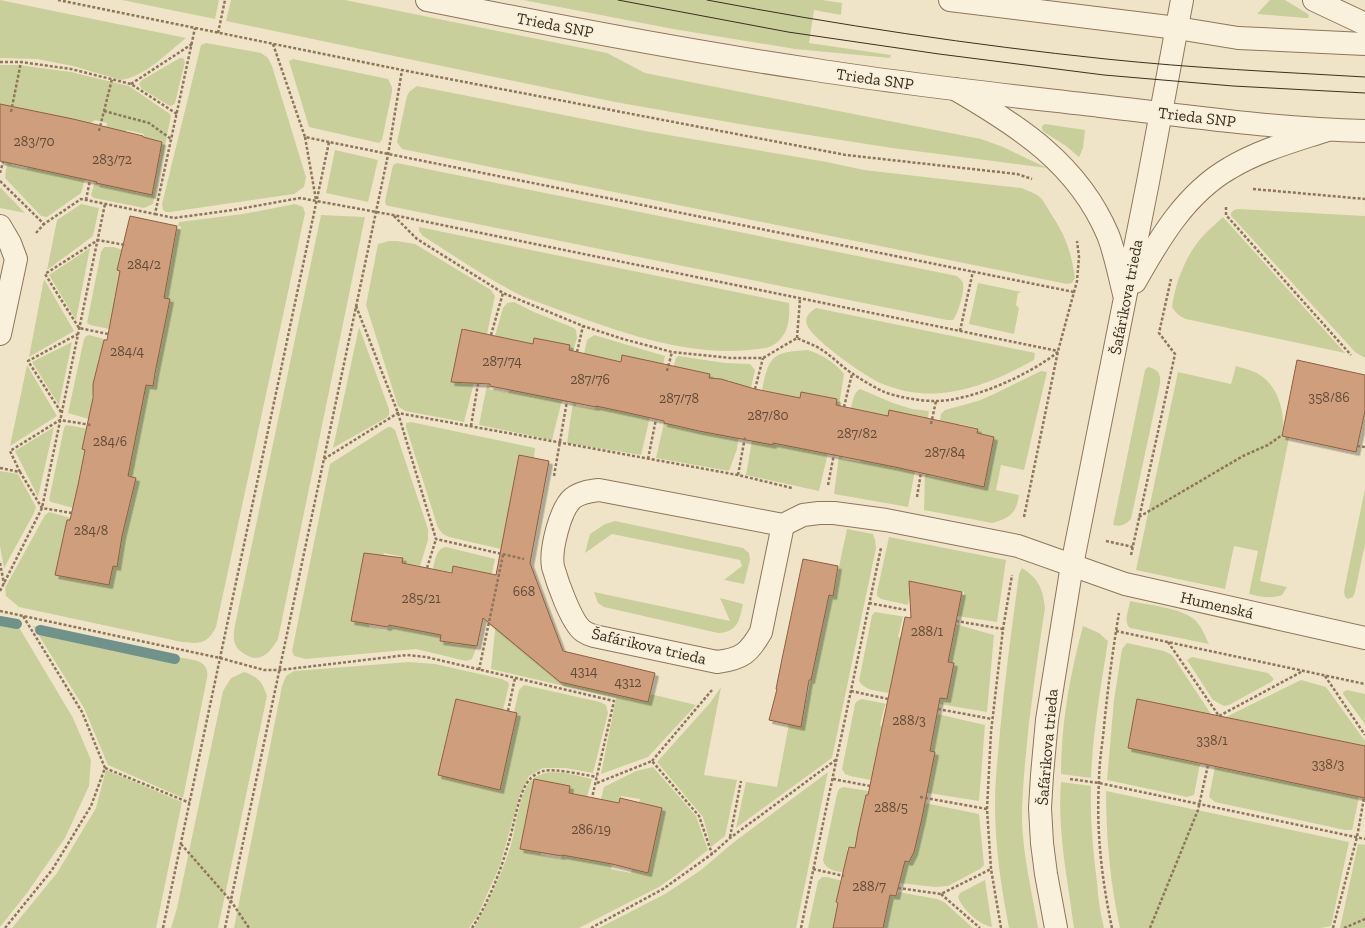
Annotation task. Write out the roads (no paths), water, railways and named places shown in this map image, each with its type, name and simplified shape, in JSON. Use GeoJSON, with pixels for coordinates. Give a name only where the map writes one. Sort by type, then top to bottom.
{"type":"FeatureCollection","features":[{"type":"Feature","properties":{"kind":"street","name":"Trieda SNP"},"geometry":{"type":"LineString","coordinates":[[427,0],[661,45],[827,72],[955,89],[1229,121],[1327,130],[1365,131]]}},
{"type":"Feature","properties":{"kind":"street"},"geometry":{"type":"LineString","coordinates":[[950,0],[1177,28],[1238,38],[1365,44]]}},
{"type":"Feature","properties":{"kind":"street"},"geometry":{"type":"LineString","coordinates":[[978,4],[1000,0]]}},
{"type":"Feature","properties":{"kind":"street","name":"Šafárikova trieda"},"geometry":{"type":"LineString","coordinates":[[1056,928],[1046,874],[1040,808],[1047,720],[1072,565],[1126,299],[1182,0]]}},
{"type":"Feature","properties":{"kind":"street"},"geometry":{"type":"LineString","coordinates":[[1314,0],[1365,24]]}},
{"type":"Feature","properties":{"kind":"street"},"geometry":{"type":"LineString","coordinates":[[955,89],[1023,131],[1061,163],[1086,194],[1099,216],[1109,237],[1126,299]]}},
{"type":"Feature","properties":{"kind":"street","name":"Trieda SNP"},"geometry":{"type":"LineString","coordinates":[[1126,299],[1147,261],[1172,222],[1200,190],[1229,168],[1265,151],[1327,130]]}},
{"type":"Feature","properties":{"kind":"street"},"geometry":{"type":"LineString","coordinates":[[0,226],[10,243],[16,259],[0,334]]}},
{"type":"Feature","properties":{"kind":"street","name":"Šafárikova trieda"},"geometry":{"type":"LineString","coordinates":[[599,490],[783,525],[761,632],[753,646],[744,654],[735,658],[717,662],[594,636],[582,630],[568,610],[553,566],[553,554],[558,523],[572,498],[583,492],[599,490]]}},
{"type":"Feature","properties":{"kind":"street"},"geometry":{"type":"LineString","coordinates":[[783,525],[803,515],[818,513],[849,514],[1018,546],[1072,565]]}},
{"type":"Feature","properties":{"kind":"street","name":"Humenská"},"geometry":{"type":"LineString","coordinates":[[1072,565],[1125,584],[1365,638]]}},
{"type":"Feature","properties":{"kind":"waterway"},"geometry":{"type":"LineString","coordinates":[[0,621],[17,624]]}},
{"type":"Feature","properties":{"kind":"waterway"},"geometry":{"type":"LineString","coordinates":[[40,630],[175,659]]}},
{"type":"Feature","properties":{"kind":"tram line"},"geometry":{"type":"LineString","coordinates":[[618,0],[788,32],[939,54],[1104,75],[1233,86],[1365,93]]}},
{"type":"Feature","properties":{"kind":"tram line"},"geometry":{"type":"LineString","coordinates":[[707,0],[906,34],[1106,59],[1236,70],[1365,77]]}}]}
